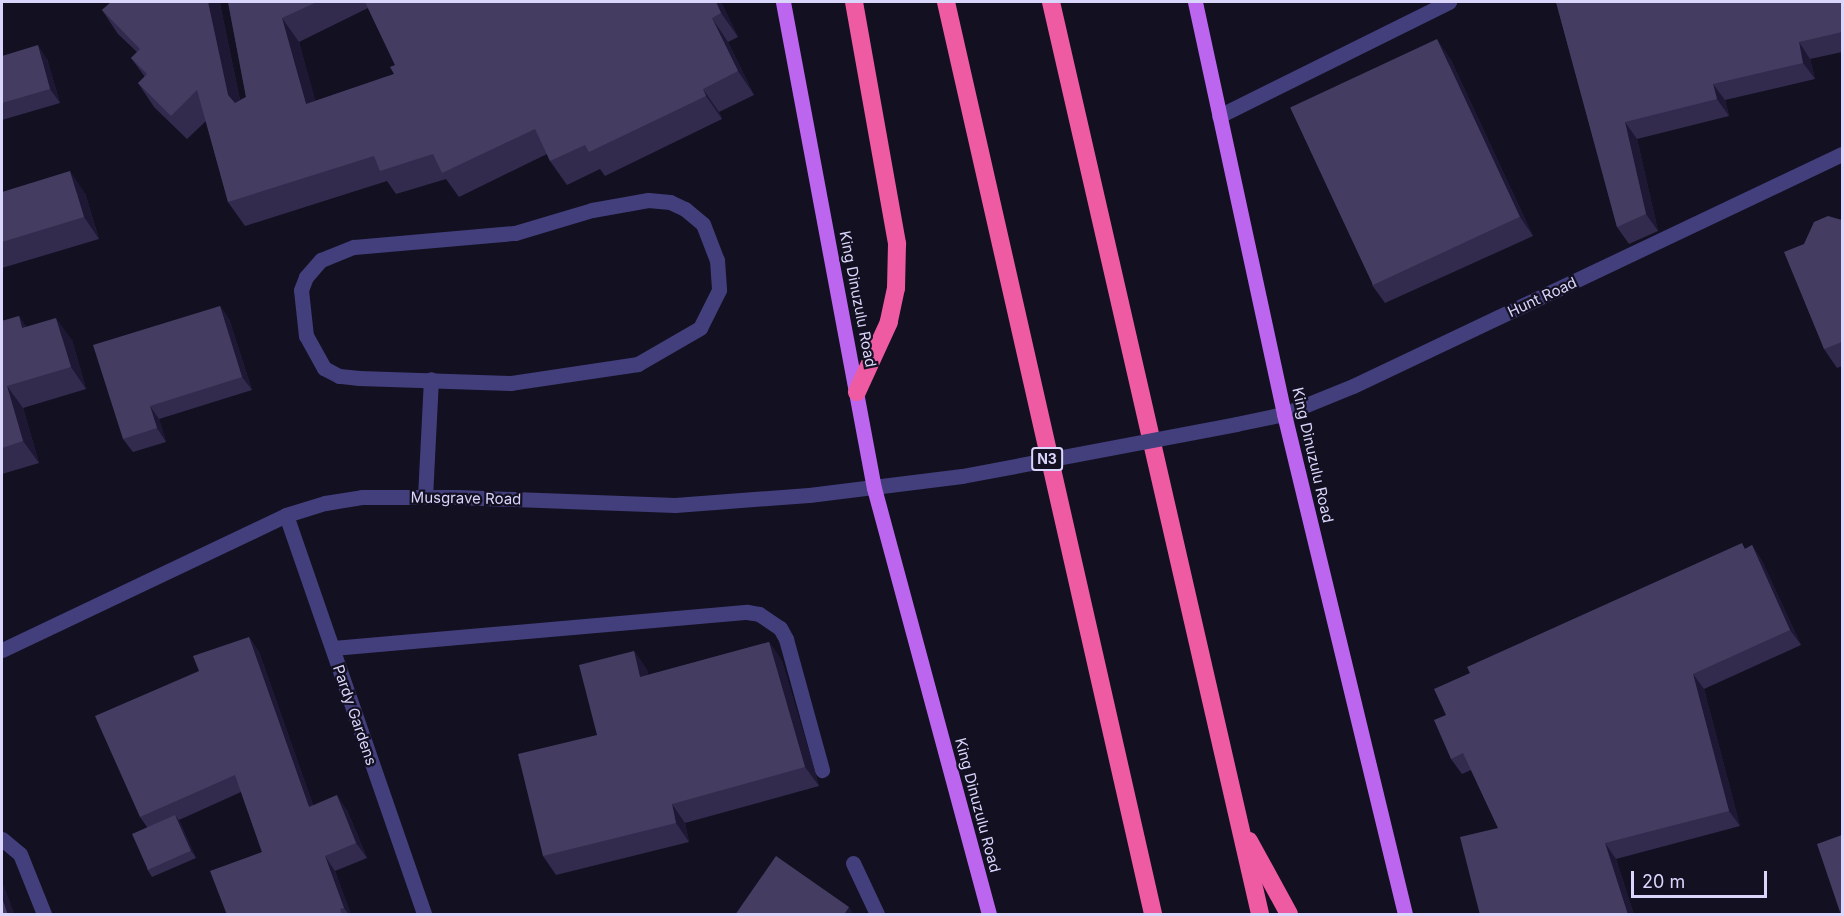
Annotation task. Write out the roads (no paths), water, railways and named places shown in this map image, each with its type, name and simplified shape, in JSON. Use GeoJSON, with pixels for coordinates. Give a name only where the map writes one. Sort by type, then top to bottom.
{"type":"FeatureCollection","features":[{"type":"Feature","properties":{"kind":"highway"},"geometry":{"type":"LineString","coordinates":[[854,2],[897,244],[896,288],[889,322],[857,392]]}},
{"type":"Feature","properties":{"kind":"highway","name":"N3"},"geometry":{"type":"LineString","coordinates":[[946,2],[1153,915]]}},
{"type":"Feature","properties":{"kind":"highway"},"geometry":{"type":"LineString","coordinates":[[1051,2],[1260,915]]}},
{"type":"Feature","properties":{"kind":"highway"},"geometry":{"type":"LineString","coordinates":[[1242,829],[1289,915]]}},
{"type":"Feature","properties":{"kind":"main road","name":"King Dinuzulu Road"},"geometry":{"type":"LineString","coordinates":[[783,2],[874,488],[989,915]]}},
{"type":"Feature","properties":{"kind":"main road","name":"King Dinuzulu Road"},"geometry":{"type":"LineString","coordinates":[[1195,2],[1284,414],[1405,915]]}},
{"type":"Feature","properties":{"kind":"street"},"geometry":{"type":"LineString","coordinates":[[1219,116],[1449,2]]}},
{"type":"Feature","properties":{"kind":"street","name":"Hunt Road"},"geometry":{"type":"LineString","coordinates":[[962,476],[1284,414],[1353,386],[1842,154]]}},
{"type":"Feature","properties":{"kind":"street"},"geometry":{"type":"LineString","coordinates":[[648,200],[678,205],[703,224],[717,260],[719,290],[700,328],[674,346],[638,364],[596,373],[511,383],[431,379],[339,376],[324,368],[306,336],[301,290],[321,260],[354,247],[515,233],[592,210],[648,200]]}},
{"type":"Feature","properties":{"kind":"street"},"geometry":{"type":"LineString","coordinates":[[425,497],[431,379]]}},
{"type":"Feature","properties":{"kind":"street","name":"Musgrave Road"},"geometry":{"type":"LineString","coordinates":[[2,650],[286,515],[362,497],[675,505],[874,488],[962,476]]}},
{"type":"Feature","properties":{"kind":"street","name":"Pardy Gardens"},"geometry":{"type":"LineString","coordinates":[[286,515],[424,915]]}},
{"type":"Feature","properties":{"kind":"street"},"geometry":{"type":"LineString","coordinates":[[333,648],[747,612],[759,614],[780,628],[786,639],[822,770]]}},
{"type":"Feature","properties":{"kind":"street"},"geometry":{"type":"LineString","coordinates":[[2,839],[20,854],[44,915]]}},
{"type":"Feature","properties":{"kind":"street"},"geometry":{"type":"LineString","coordinates":[[853,863],[877,915]]}}]}
